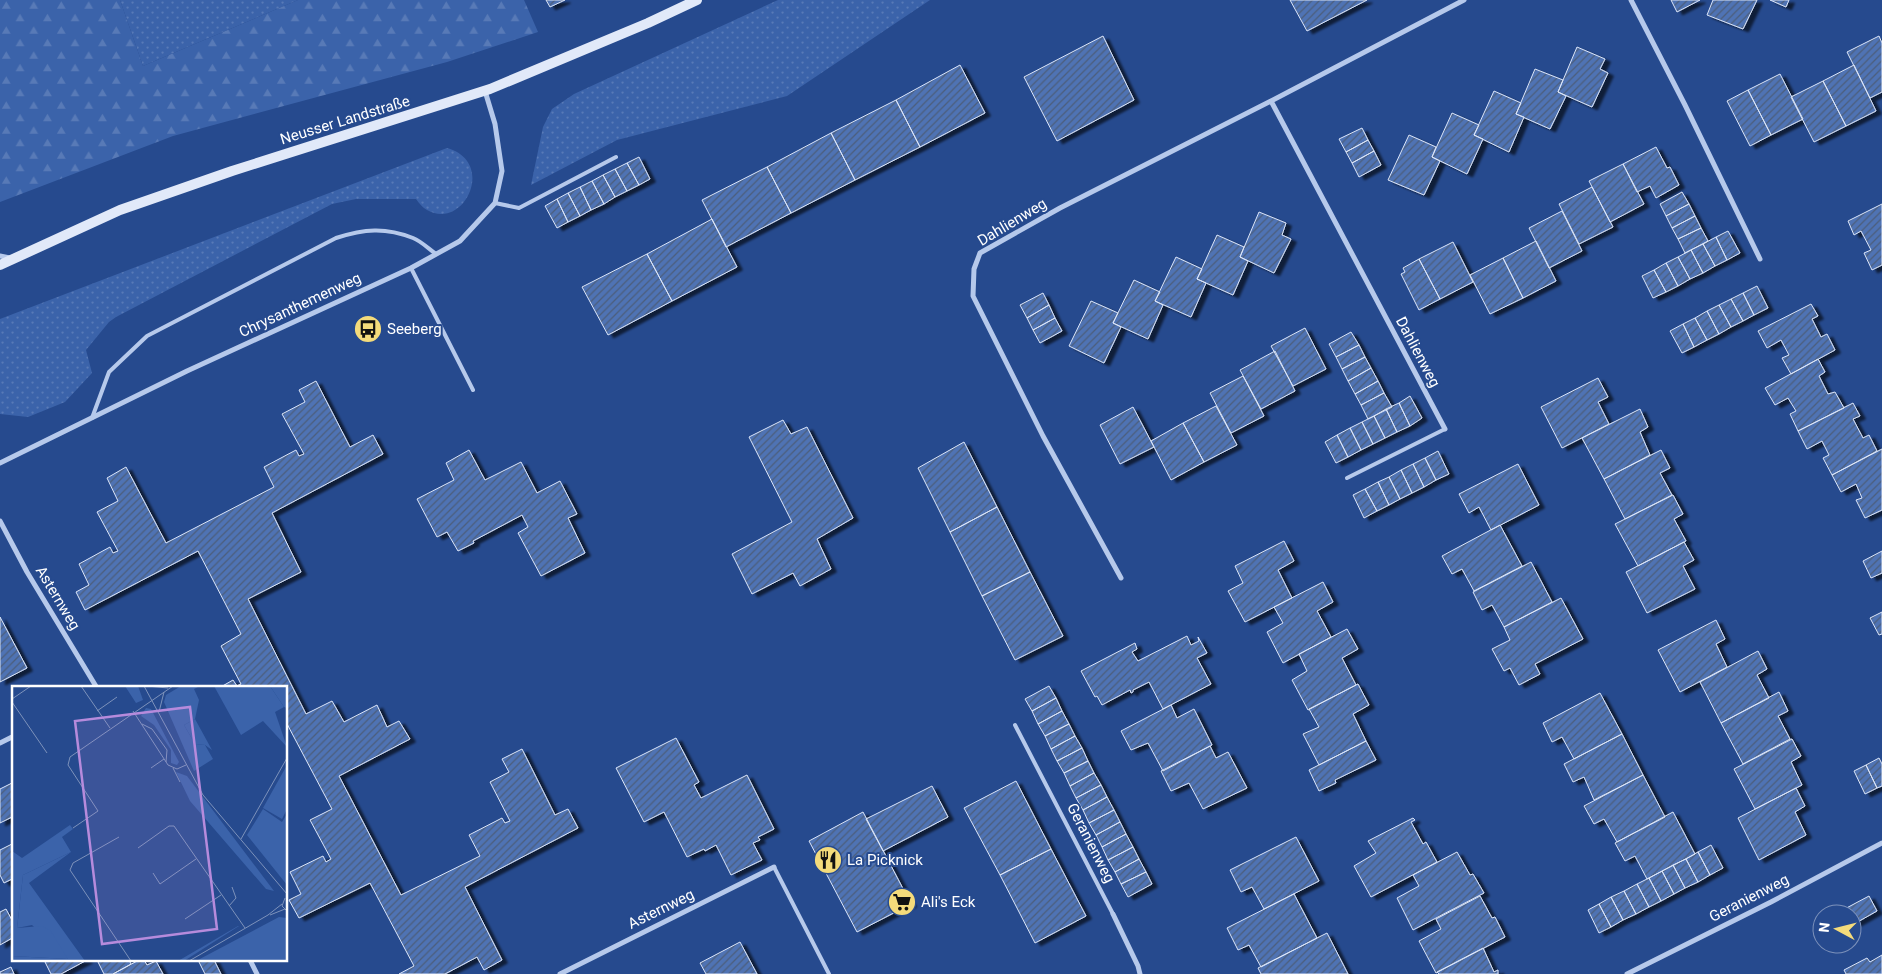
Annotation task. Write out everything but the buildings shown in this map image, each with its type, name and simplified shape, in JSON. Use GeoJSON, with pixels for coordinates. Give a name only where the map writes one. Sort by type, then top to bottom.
{"type":"FeatureCollection","features":[{"type":"Feature","properties":{"kind":"main road","name":"Neusser Landstraße"},"geometry":{"type":"LineString","coordinates":[[0,265],[120,210],[232,171],[484,92],[648,23],[697,0]]}},
{"type":"Feature","properties":{"kind":"street","name":"Dahlienweg"},"geometry":{"type":"LineString","coordinates":[[1121,578],[1043,436],[973,296],[974,269],[980,253],[1060,208],[1464,0]]}},
{"type":"Feature","properties":{"kind":"street"},"geometry":{"type":"LineString","coordinates":[[1631,0],[1689,113],[1760,259]]}},
{"type":"Feature","properties":{"kind":"street"},"geometry":{"type":"LineString","coordinates":[[484,92],[494,124],[502,171],[495,203]]}},
{"type":"Feature","properties":{"kind":"street","name":"Dahlienweg"},"geometry":{"type":"LineString","coordinates":[[1271,101],[1445,429]]}},
{"type":"Feature","properties":{"kind":"street","name":"Chrysanthemenweg"},"geometry":{"type":"LineString","coordinates":[[0,463],[196,367],[411,268],[460,241],[495,203]]}},
{"type":"Feature","properties":{"kind":"street"},"geometry":{"type":"LineString","coordinates":[[0,256],[13,259]]}},
{"type":"Feature","properties":{"kind":"street","name":"Asternweg"},"geometry":{"type":"LineString","coordinates":[[0,521],[27,572],[96,686]]}},
{"type":"Feature","properties":{"kind":"street"},"geometry":{"type":"LineString","coordinates":[[0,743],[12,737]]}},
{"type":"Feature","properties":{"kind":"street","name":"Geranienweg"},"geometry":{"type":"LineString","coordinates":[[1627,974],[1882,843]]}},
{"type":"Feature","properties":{"kind":"street","name":"Asternweg"},"geometry":{"type":"LineString","coordinates":[[560,974],[774,867]]}},
{"type":"Feature","properties":{"kind":"street","name":"Geranienweg"},"geometry":{"type":"LineString","coordinates":[[1113,914],[1140,974]]}},
{"type":"Feature","properties":{"kind":"street"},"geometry":{"type":"LineString","coordinates":[[251,962],[257,974]]}},
{"type":"Feature","properties":{"kind":"lane"},"geometry":{"type":"LineString","coordinates":[[495,203],[519,208],[616,157]]}},
{"type":"Feature","properties":{"kind":"lane"},"geometry":{"type":"LineString","coordinates":[[92,418],[108,372],[147,336],[336,238],[361,230],[386,231],[415,238],[436,254]]}},
{"type":"Feature","properties":{"kind":"lane"},"geometry":{"type":"LineString","coordinates":[[411,268],[473,390]]}},
{"type":"Feature","properties":{"kind":"lane"},"geometry":{"type":"LineString","coordinates":[[1347,478],[1445,429]]}},
{"type":"Feature","properties":{"kind":"lane","name":"Geranienweg"},"geometry":{"type":"LineString","coordinates":[[1016,725],[1113,914]]}},
{"type":"Feature","properties":{"kind":"lane"},"geometry":{"type":"LineString","coordinates":[[774,867],[828,974]]}},
{"type":"Feature","properties":{"kind":"green space"},"geometry":{"type":"Polygon","coordinates":[[[0,0],[120,0],[143,66],[298,0],[524,0],[538,32],[447,62],[173,136],[0,202],[0,0]]]}},
{"type":"Feature","properties":{"kind":"green space"},"geometry":{"type":"Polygon","coordinates":[[[120,0],[298,0],[143,66],[120,0]]]}},
{"type":"Feature","properties":{"kind":"green space"},"geometry":{"type":"Polygon","coordinates":[[[778,0],[930,0],[787,96],[617,140],[531,185],[543,127],[552,109],[574,94],[778,0]]]}},
{"type":"Feature","properties":{"kind":"green space"},"geometry":{"type":"Polygon","coordinates":[[[447,148],[462,156],[470,167],[472,179],[470,192],[463,203],[453,211],[441,214],[427,210],[416,199],[356,199],[332,204],[109,322],[86,350],[92,373],[65,402],[28,417],[0,414],[0,319],[447,148]]]}},
{"type":"Feature","properties":{"kind":"place","name":"Seeberg"},"geometry":{"type":"Point","coordinates":[368,329]}},
{"type":"Feature","properties":{"kind":"place","name":"La Picknick"},"geometry":{"type":"Point","coordinates":[828,860]}},
{"type":"Feature","properties":{"kind":"place","name":"Ali's Eck"},"geometry":{"type":"Point","coordinates":[902,902]}}]}
